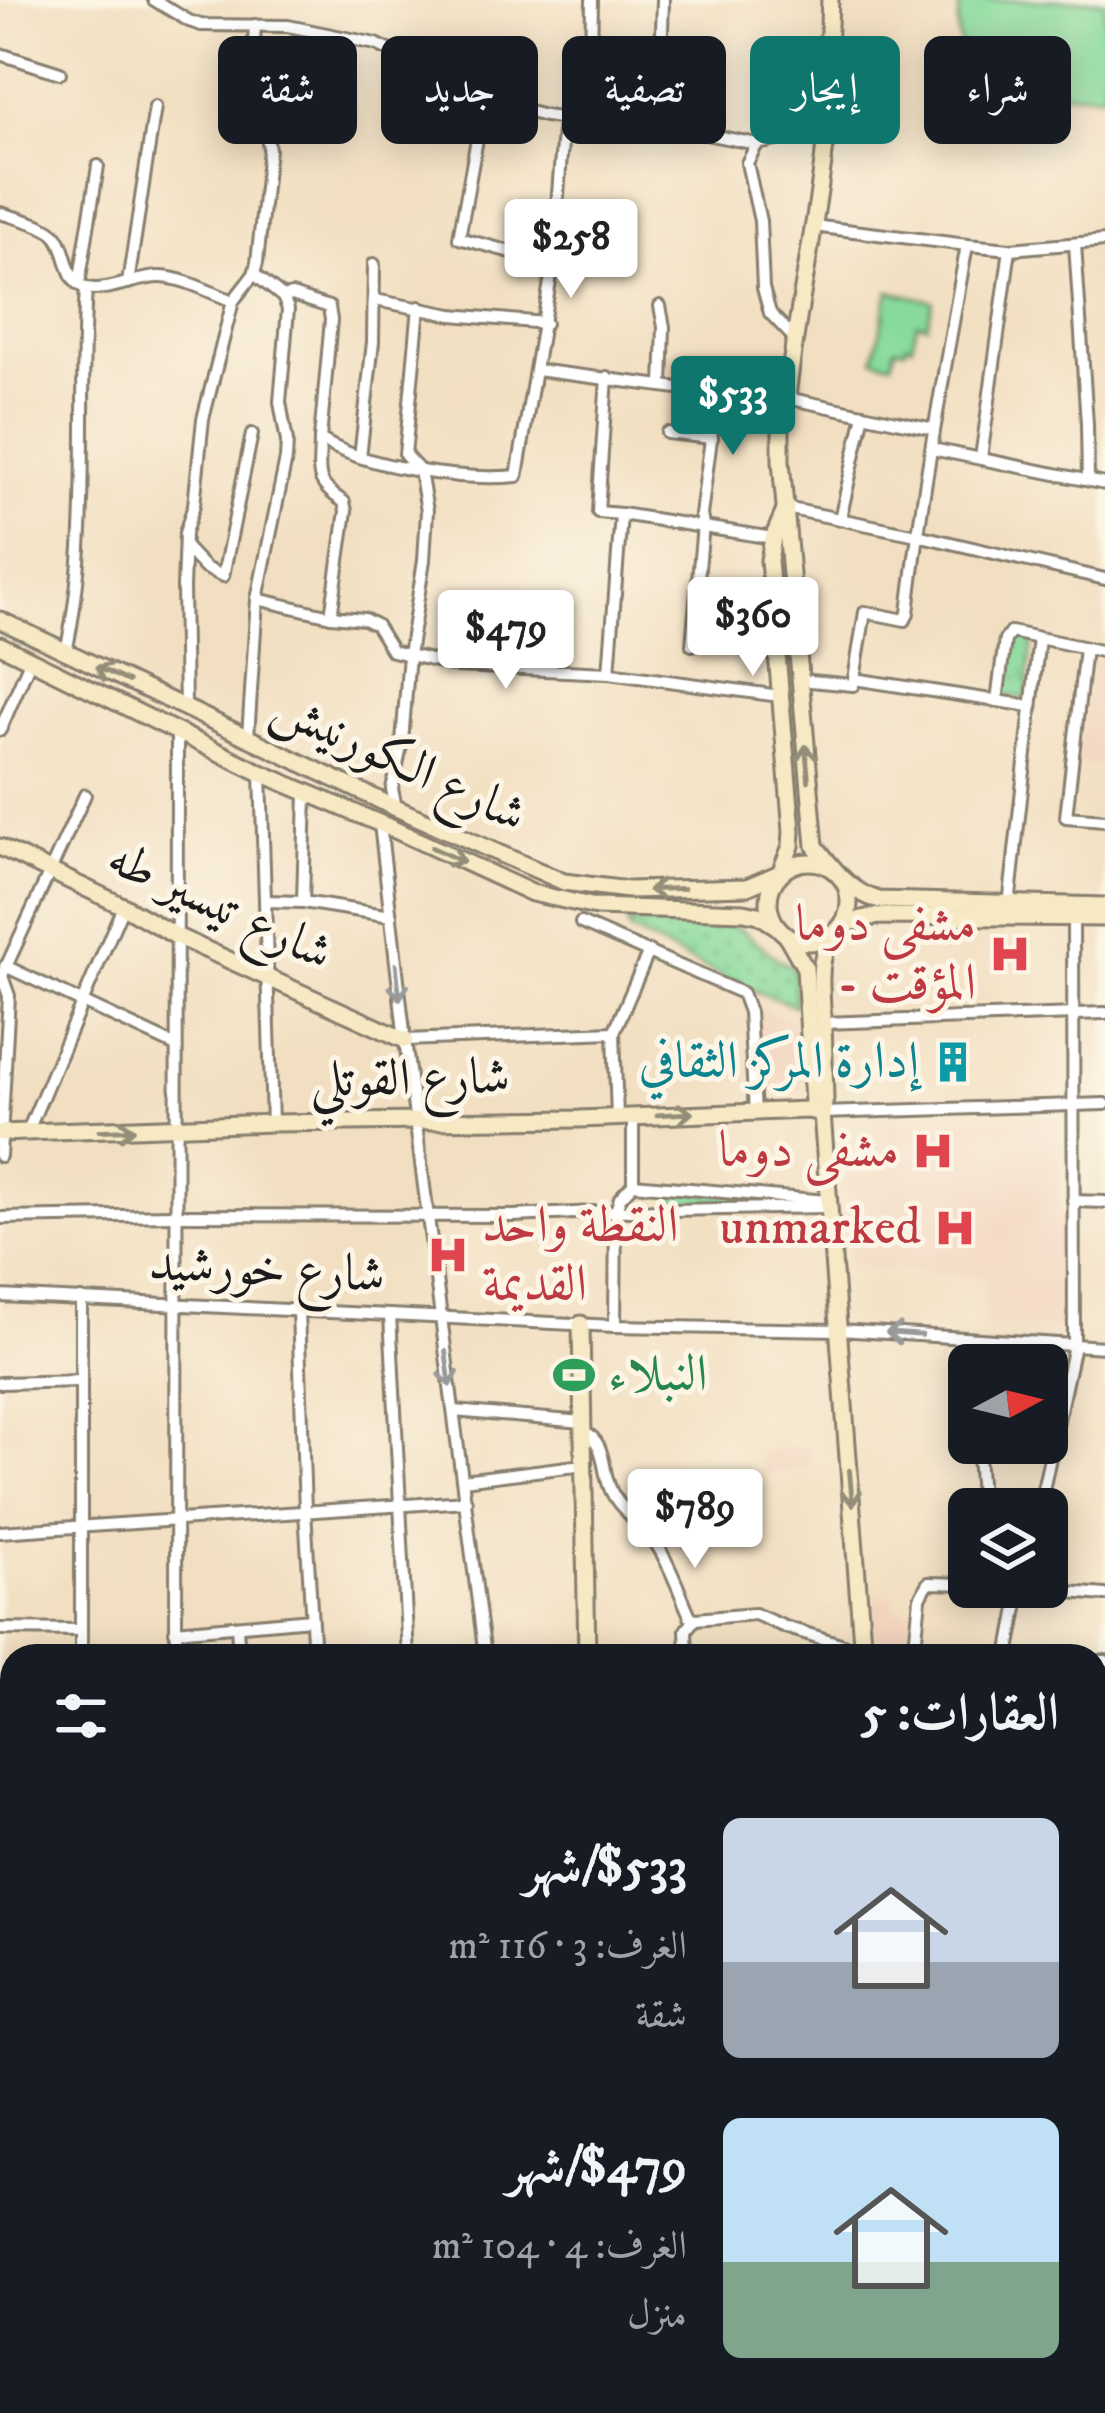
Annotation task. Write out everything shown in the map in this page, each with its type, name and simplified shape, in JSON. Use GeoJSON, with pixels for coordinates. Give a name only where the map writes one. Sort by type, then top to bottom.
{"type":"FeatureCollection","features":[{"type":"Feature","properties":{"kind":"street"},"geometry":{"type":"LineString","coordinates":[[154,0],[201,25],[316,30],[381,46]]}},
{"type":"Feature","properties":{"kind":"street"},"geometry":{"type":"LineString","coordinates":[[591,36],[592,0]]}},
{"type":"Feature","properties":{"kind":"street"},"geometry":{"type":"LineString","coordinates":[[662,36],[663,0]]}},
{"type":"Feature","properties":{"kind":"street"},"geometry":{"type":"LineString","coordinates":[[829,36],[830,0]]}},
{"type":"Feature","properties":{"kind":"street"},"geometry":{"type":"LineString","coordinates":[[185,708],[185,533],[194,505],[203,419],[233,301],[257,263],[269,149],[251,95],[255,25]]}},
{"type":"Feature","properties":{"kind":"street"},"geometry":{"type":"LineString","coordinates":[[0,54],[60,73]]}},
{"type":"Feature","properties":{"kind":"street"},"geometry":{"type":"LineString","coordinates":[[128,283],[155,107]]}},
{"type":"Feature","properties":{"kind":"street"},"geometry":{"type":"LineString","coordinates":[[320,439],[360,457],[420,471],[517,476],[545,323],[562,142]]}},
{"type":"Feature","properties":{"kind":"street"},"geometry":{"type":"LineString","coordinates":[[476,144],[459,238],[552,263]]}},
{"type":"Feature","properties":{"kind":"street"},"geometry":{"type":"LineString","coordinates":[[757,144],[747,163],[760,221],[763,288],[770,313],[794,337]]}},
{"type":"Feature","properties":{"kind":"street"},"geometry":{"type":"LineString","coordinates":[[824,144],[784,396],[782,461],[815,846],[848,894],[845,919],[820,963],[822,1113],[862,1644]]}},
{"type":"Feature","properties":{"kind":"street"},"geometry":{"type":"LineString","coordinates":[[66,652],[81,530],[82,286],[98,166]]}},
{"type":"Feature","properties":{"kind":"street"},"geometry":{"type":"LineString","coordinates":[[0,213],[52,232],[75,281],[82,286],[159,277],[233,301]]}},
{"type":"Feature","properties":{"kind":"street"},"geometry":{"type":"LineString","coordinates":[[813,226],[1010,249],[1105,241]]}},
{"type":"Feature","properties":{"kind":"street"},"geometry":{"type":"LineString","coordinates":[[800,680],[853,686],[865,612],[905,620],[967,244]]}},
{"type":"Feature","properties":{"kind":"street"},"geometry":{"type":"LineString","coordinates":[[1075,244],[1088,480]]}},
{"type":"Feature","properties":{"kind":"street"},"geometry":{"type":"LineString","coordinates":[[981,458],[1010,249]]}},
{"type":"Feature","properties":{"kind":"street"},"geometry":{"type":"LineString","coordinates":[[360,457],[376,300],[374,264]]}},
{"type":"Feature","properties":{"kind":"street"},"geometry":{"type":"LineString","coordinates":[[248,737],[257,599],[287,442],[280,402],[288,309],[283,297],[254,274]]}},
{"type":"Feature","properties":{"kind":"street"},"geometry":{"type":"LineString","coordinates":[[283,297],[292,295],[329,307],[332,320],[320,481],[344,502],[346,511],[331,616]]}},
{"type":"Feature","properties":{"kind":"street"},"geometry":{"type":"LineString","coordinates":[[376,300],[452,316],[545,323]]}},
{"type":"Feature","properties":{"kind":"street"},"geometry":{"type":"LineString","coordinates":[[660,306],[662,385]]}},
{"type":"Feature","properties":{"kind":"street"},"geometry":{"type":"LineString","coordinates":[[396,808],[392,788],[402,742],[427,511],[420,471],[405,455],[419,307]]}},
{"type":"Feature","properties":{"kind":"street"},"geometry":{"type":"LineString","coordinates":[[536,370],[716,393],[784,396],[934,429]]}},
{"type":"Feature","properties":{"kind":"street"},"geometry":{"type":"LineString","coordinates":[[607,377],[598,512],[772,538]]}},
{"type":"Feature","properties":{"kind":"street"},"geometry":{"type":"LineString","coordinates":[[692,645],[716,393]]}},
{"type":"Feature","properties":{"kind":"street"},"geometry":{"type":"LineString","coordinates":[[839,519],[864,414]]}},
{"type":"Feature","properties":{"kind":"street"},"geometry":{"type":"LineString","coordinates":[[1088,424],[1105,423]]}},
{"type":"Feature","properties":{"kind":"street"},"geometry":{"type":"LineString","coordinates":[[667,433],[712,438]]}},
{"type":"Feature","properties":{"kind":"street"},"geometry":{"type":"LineString","coordinates":[[185,547],[205,568],[223,576],[252,434]]}},
{"type":"Feature","properties":{"kind":"street"},"geometry":{"type":"LineString","coordinates":[[932,448],[1105,484]]}},
{"type":"Feature","properties":{"kind":"street"},"geometry":{"type":"LineString","coordinates":[[786,508],[1105,580]]}},
{"type":"Feature","properties":{"kind":"street"},"geometry":{"type":"LineString","coordinates":[[786,508],[772,538],[769,560],[792,831],[791,846],[768,905],[805,968],[813,1102],[822,1113]]}},
{"type":"Feature","properties":{"kind":"street"},"geometry":{"type":"LineString","coordinates":[[609,673],[621,514]]}},
{"type":"Feature","properties":{"kind":"street"},"geometry":{"type":"LineString","coordinates":[[257,599],[364,619],[376,625],[392,651],[457,666],[609,673],[780,696]]}},
{"type":"Feature","properties":{"kind":"street","name":"شارع الكورنيش"},"geometry":{"type":"LineString","coordinates":[[0,620],[536,872],[580,885],[628,890],[747,887],[780,873]]}},
{"type":"Feature","properties":{"kind":"street"},"geometry":{"type":"LineString","coordinates":[[997,701],[1005,640],[1011,632],[1105,652]]}},
{"type":"Feature","properties":{"kind":"street"},"geometry":{"type":"LineString","coordinates":[[1009,905],[1039,638]]}},
{"type":"Feature","properties":{"kind":"street","name":"شارع الكورنيش"},"geometry":{"type":"LineString","coordinates":[[0,645],[290,787],[516,887],[596,907],[744,912],[759,915],[781,931]]}},
{"type":"Feature","properties":{"kind":"street"},"geometry":{"type":"LineString","coordinates":[[1085,648],[1066,817],[1105,820]]}},
{"type":"Feature","properties":{"kind":"street"},"geometry":{"type":"LineString","coordinates":[[0,730],[31,659]]}},
{"type":"Feature","properties":{"kind":"street"},"geometry":{"type":"LineString","coordinates":[[854,680],[1030,706]]}},
{"type":"Feature","properties":{"kind":"street"},"geometry":{"type":"LineString","coordinates":[[176,1644],[177,734]]}},
{"type":"Feature","properties":{"kind":"street"},"geometry":{"type":"LineString","coordinates":[[290,787],[301,762]]}},
{"type":"Feature","properties":{"kind":"street"},"geometry":{"type":"LineString","coordinates":[[261,773],[272,1123]]}},
{"type":"Feature","properties":{"kind":"street"},"geometry":{"type":"LineString","coordinates":[[303,902],[307,793]]}},
{"type":"Feature","properties":{"kind":"street"},"geometry":{"type":"LineString","coordinates":[[0,1156],[9,996],[2,972],[85,795]]}},
{"type":"Feature","properties":{"kind":"street"},"geometry":{"type":"LineString","coordinates":[[380,824],[484,1644]]}},
{"type":"Feature","properties":{"kind":"street","name":"شارع تيسير طه"},"geometry":{"type":"LineString","coordinates":[[0,847],[176,936],[405,1040]]}},
{"type":"Feature","properties":{"kind":"street"},"geometry":{"type":"LineString","coordinates":[[780,873],[802,862],[814,862],[836,872],[865,896],[959,910],[1073,911],[1105,906]]}},
{"type":"Feature","properties":{"kind":"street"},"geometry":{"type":"LineString","coordinates":[[265,901],[391,916]]}},
{"type":"Feature","properties":{"kind":"street"},"geometry":{"type":"LineString","coordinates":[[781,931],[796,941],[819,941],[859,918],[1009,905],[1105,918]]}},
{"type":"Feature","properties":{"kind":"street"},"geometry":{"type":"LineString","coordinates":[[27,1133],[123,906]]}},
{"type":"Feature","properties":{"kind":"street"},"geometry":{"type":"LineString","coordinates":[[1044,1488],[1074,1346],[1073,911]]}},
{"type":"Feature","properties":{"kind":"street"},"geometry":{"type":"LineString","coordinates":[[581,923],[742,993],[749,1012],[755,1112]]}},
{"type":"Feature","properties":{"kind":"street"},"geometry":{"type":"LineString","coordinates":[[615,1326],[616,1210],[633,1184],[614,1033],[649,951]]}},
{"type":"Feature","properties":{"kind":"street"},"geometry":{"type":"LineString","coordinates":[[2,972],[176,1046]]}},
{"type":"Feature","properties":{"kind":"street"},"geometry":{"type":"LineString","coordinates":[[823,1023],[1105,1013]]}},
{"type":"Feature","properties":{"kind":"street"},"geometry":{"type":"LineString","coordinates":[[405,1040],[614,1033]]}},
{"type":"Feature","properties":{"kind":"street"},"geometry":{"type":"LineString","coordinates":[[822,1113],[1105,1104]]}},
{"type":"Feature","properties":{"kind":"street","name":"شارع القوتلي"},"geometry":{"type":"LineString","coordinates":[[1,1133],[822,1113]]}},
{"type":"Feature","properties":{"kind":"street"},"geometry":{"type":"LineString","coordinates":[[633,1184],[827,1204]]}},
{"type":"Feature","properties":{"kind":"street"},"geometry":{"type":"LineString","coordinates":[[1072,1201],[1105,1202]]}},
{"type":"Feature","properties":{"kind":"street"},"geometry":{"type":"LineString","coordinates":[[0,1218],[513,1216],[827,1204]]}},
{"type":"Feature","properties":{"kind":"street","name":"شارع خورشيد"},"geometry":{"type":"LineString","coordinates":[[0,1296],[615,1326],[839,1330],[1105,1346]]}},
{"type":"Feature","properties":{"kind":"street"},"geometry":{"type":"LineString","coordinates":[[81,1299],[81,1644]]}},
{"type":"Feature","properties":{"kind":"street"},"geometry":{"type":"LineString","coordinates":[[298,1310],[313,1644]]}},
{"type":"Feature","properties":{"kind":"street"},"geometry":{"type":"LineString","coordinates":[[391,1315],[407,1644]]}},
{"type":"Feature","properties":{"kind":"street"},"geometry":{"type":"LineString","coordinates":[[581,1324],[586,1644]]}},
{"type":"Feature","properties":{"kind":"street"},"geometry":{"type":"LineString","coordinates":[[975,1339],[975,1344]]}},
{"type":"Feature","properties":{"kind":"street"},"geometry":{"type":"LineString","coordinates":[[0,1383],[81,1381]]}},
{"type":"Feature","properties":{"kind":"street"},"geometry":{"type":"LineString","coordinates":[[454,1412],[583,1426],[598,1442],[616,1500],[653,1539],[690,1616],[754,1614],[836,1644]]}},
{"type":"Feature","properties":{"kind":"street"},"geometry":{"type":"LineString","coordinates":[[463,1480],[584,1465]]}},
{"type":"Feature","properties":{"kind":"street"},"geometry":{"type":"LineString","coordinates":[[585,1501],[616,1500]]}},
{"type":"Feature","properties":{"kind":"street"},"geometry":{"type":"LineString","coordinates":[[0,1532],[466,1502]]}},
{"type":"Feature","properties":{"kind":"street"},"geometry":{"type":"LineString","coordinates":[[915,1644],[920,1598],[928,1583],[948,1583]]}},
{"type":"Feature","properties":{"kind":"street"},"geometry":{"type":"LineString","coordinates":[[1068,1592],[1105,1595]]}},
{"type":"Feature","properties":{"kind":"street"},"geometry":{"type":"LineString","coordinates":[[1010,1644],[1015,1608]]}},
{"type":"Feature","properties":{"kind":"street"},"geometry":{"type":"LineString","coordinates":[[175,1631],[311,1619]]}},
{"type":"Feature","properties":{"kind":"street"},"geometry":{"type":"LineString","coordinates":[[687,1644],[686,1630],[695,1619]]}},
{"type":"Feature","properties":{"kind":"street"},"geometry":{"type":"LineString","coordinates":[[237,1627],[238,1644]]}},
{"type":"Feature","properties":{"kind":"street"},"geometry":{"type":"LineString","coordinates":[[0,1629],[80,1630]]}},
{"type":"Feature","properties":{"kind":"shaded area"},"geometry":{"type":"Polygon","coordinates":[[[1094,660],[1105,662],[1105,765],[1076,762],[1094,660]]]}},
{"type":"Feature","properties":{"kind":"shaded area"},"geometry":{"type":"Polygon","coordinates":[[[746,1001],[795,1023],[800,1088],[752,1090],[746,1001]]]}},
{"type":"Feature","properties":{"kind":"shaded area","name":"unmarked"},"geometry":{"type":"Polygon","coordinates":[[[1062,1117],[1063,1328],[983,1328],[986,1278],[848,1263],[845,1178],[872,1171],[873,1125],[1062,1117]]]}},
{"type":"Feature","properties":{"kind":"shaded area"},"geometry":{"type":"Polygon","coordinates":[[[808,1447],[812,1468],[761,1476],[760,1449],[808,1447]]]}},
{"type":"Feature","properties":{"kind":"shaded area"},"geometry":{"type":"Polygon","coordinates":[[[861,1596],[893,1597],[894,1609],[914,1611],[908,1644],[865,1632],[861,1596]]]}},
{"type":"Feature","properties":{"kind":"green space"},"geometry":{"type":"Polygon","coordinates":[[[962,0],[1105,0],[1105,94],[1071,93],[1071,36],[958,36],[962,0]]]}},
{"type":"Feature","properties":{"kind":"green space"},"geometry":{"type":"Polygon","coordinates":[[[889,291],[933,301],[927,325],[917,323],[912,345],[895,348],[892,363],[874,359],[889,291]]]}},
{"type":"Feature","properties":{"kind":"green space"},"geometry":{"type":"Polygon","coordinates":[[[783,555],[805,810],[803,824],[797,825],[772,556],[783,555]]]}},
{"type":"Feature","properties":{"kind":"green space"},"geometry":{"type":"Polygon","coordinates":[[[1010,638],[1033,639],[1026,699],[1002,695],[1010,638]]]}},
{"type":"Feature","properties":{"kind":"green space"},"geometry":{"type":"Polygon","coordinates":[[[627,923],[735,926],[794,968],[796,1006],[744,987],[630,931],[627,923]]]}},
{"type":"Feature","properties":{"kind":"green space"},"geometry":{"type":"Polygon","coordinates":[[[673,1190],[770,1199],[770,1204],[673,1204],[673,1190]]]}},
{"type":"Feature","properties":{"kind":"place","name":"مشفى دوما - المؤقت"},"geometry":{"type":"Point","coordinates":[1010,954]}},
{"type":"Feature","properties":{"kind":"place","name":"إدارة المركز الثقافي"},"geometry":{"type":"Point","coordinates":[953,1062]}},
{"type":"Feature","properties":{"kind":"place","name":"مشفى دوما"},"geometry":{"type":"Point","coordinates":[933,1151]}},
{"type":"Feature","properties":{"kind":"place","name":"unmarked"},"geometry":{"type":"Point","coordinates":[955,1228]}},
{"type":"Feature","properties":{"kind":"place","name":"النقطة واحد القديمة"},"geometry":{"type":"Point","coordinates":[448,1255]}},
{"type":"Feature","properties":{"kind":"place","name":"النبلاء"},"geometry":{"type":"Point","coordinates":[574,1375]}}]}
